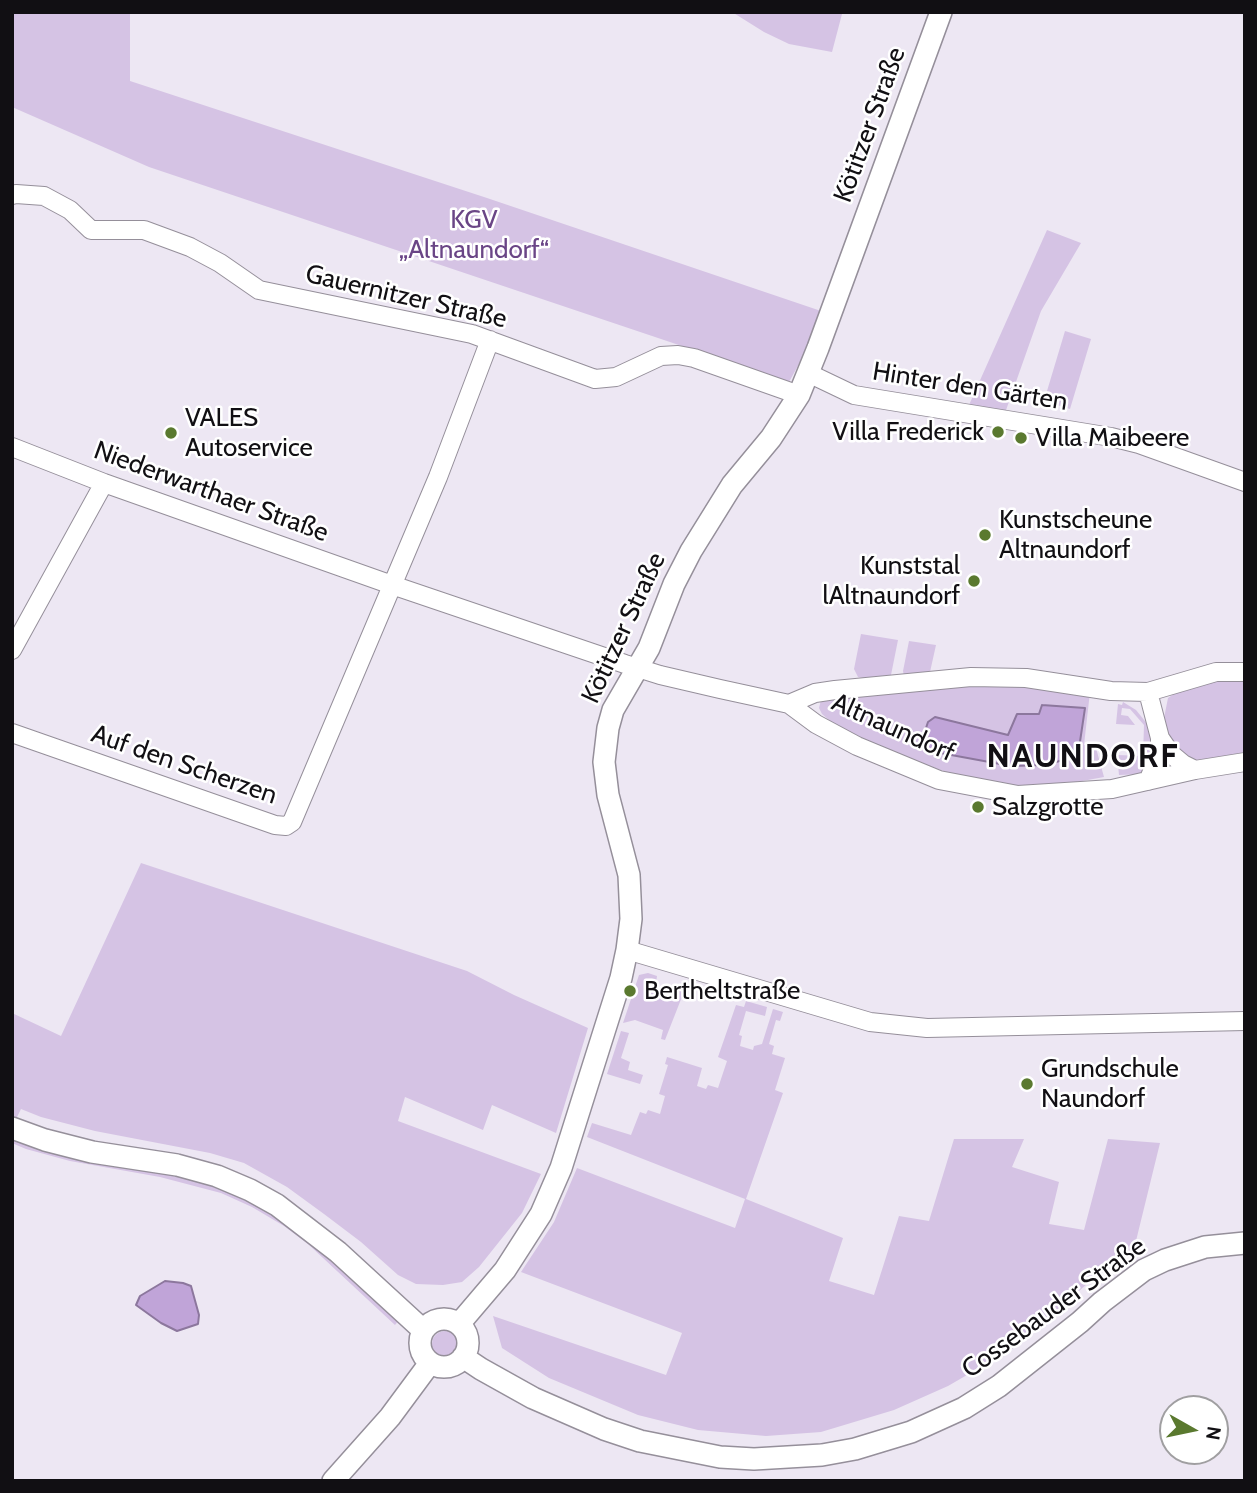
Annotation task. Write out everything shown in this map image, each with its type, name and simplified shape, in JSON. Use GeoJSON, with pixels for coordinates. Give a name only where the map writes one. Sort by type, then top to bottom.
{"type":"FeatureCollection","features":[{"type":"Feature","properties":{"kind":"street","name":"Kötitzer Straße"},"geometry":{"type":"LineString","coordinates":[[459,1324],[505,1270],[541,1214],[552,1191],[621,978],[631,919],[629,875],[608,795],[604,762],[613,710],[649,648],[674,584],[691,551],[732,485],[771,438],[799,395],[941,12]]}},
{"type":"Feature","properties":{"kind":"street","name":"Gauernitzer Straße"},"geometry":{"type":"LineString","coordinates":[[12,195],[44,195],[70,210],[91,230],[144,230],[190,247],[259,290],[472,334],[595,379],[616,377],[661,356],[678,355],[694,358],[799,395]]}},
{"type":"Feature","properties":{"kind":"street"},"geometry":{"type":"LineString","coordinates":[[392,585],[438,477],[491,340]]}},
{"type":"Feature","properties":{"kind":"street","name":"Hinter den Gärten"},"geometry":{"type":"LineString","coordinates":[[808,373],[854,395],[1111,437],[1139,444],[1245,482]]}},
{"type":"Feature","properties":{"kind":"street","name":"Niederwarthaer Straße"},"geometry":{"type":"LineString","coordinates":[[12,447],[104,483],[392,585],[638,668]]}},
{"type":"Feature","properties":{"kind":"street"},"geometry":{"type":"LineString","coordinates":[[12,650],[104,483]]}},
{"type":"Feature","properties":{"kind":"street","name":"Auf den Scherzen"},"geometry":{"type":"LineString","coordinates":[[12,733],[286,827],[292,822],[392,585]]}},
{"type":"Feature","properties":{"kind":"street","name":"Altnaundorf"},"geometry":{"type":"LineString","coordinates":[[638,668],[789,704],[816,724],[857,746],[939,780],[1018,795],[1112,789],[1195,770],[1245,762]]}},
{"type":"Feature","properties":{"kind":"street","name":"Altnaundorf"},"geometry":{"type":"LineString","coordinates":[[789,704],[815,693],[835,690],[971,677],[1026,677],[1111,691],[1148,692],[1216,672],[1245,672]]}},
{"type":"Feature","properties":{"kind":"street"},"geometry":{"type":"LineString","coordinates":[[1148,692],[1160,738],[1160,753],[1148,781]]}},
{"type":"Feature","properties":{"kind":"street"},"geometry":{"type":"LineString","coordinates":[[1160,738],[1171,754],[1195,770]]}},
{"type":"Feature","properties":{"kind":"street"},"geometry":{"type":"LineString","coordinates":[[627,950],[870,1022],[928,1028],[1245,1021]]}},
{"type":"Feature","properties":{"kind":"street"},"geometry":{"type":"LineString","coordinates":[[12,1128],[92,1152],[177,1165],[217,1176],[250,1190],[277,1205],[338,1252],[423,1330]]}},
{"type":"Feature","properties":{"kind":"street","name":"Cossebauder Straße"},"geometry":{"type":"LineString","coordinates":[[463,1357],[533,1398],[604,1429],[640,1441],[720,1457],[754,1459],[822,1455],[855,1449],[911,1432],[964,1408],[1008,1380],[1144,1270],[1205,1247],[1245,1243]]}},
{"type":"Feature","properties":{"kind":"street"},"geometry":{"type":"LineString","coordinates":[[438,1319],[448,1319],[459,1324],[468,1342],[463,1357],[450,1367],[430,1363],[421,1352],[423,1330],[438,1319]]}},
{"type":"Feature","properties":{"kind":"street"},"geometry":{"type":"LineString","coordinates":[[333,1481],[390,1417],[430,1363]]}},
{"type":"Feature","properties":{"kind":"green space","name":"KGV „Altnaundorf“"},"geometry":{"type":"Polygon","coordinates":[[[12,12],[130,12],[130,81],[821,311],[789,382],[149,167],[12,107],[12,12]]]}},
{"type":"Feature","properties":{"kind":"green space"},"geometry":{"type":"Polygon","coordinates":[[[732,12],[842,14],[832,52],[789,44],[732,12]]]}},
{"type":"Feature","properties":{"kind":"green space"},"geometry":{"type":"Polygon","coordinates":[[[1047,230],[1081,243],[1041,311],[1005,413],[969,405],[1047,230]]]}},
{"type":"Feature","properties":{"kind":"green space"},"geometry":{"type":"Polygon","coordinates":[[[1065,331],[1091,339],[1070,409],[1044,401],[1065,331]]]}},
{"type":"Feature","properties":{"kind":"green space"},"geometry":{"type":"Polygon","coordinates":[[[861,634],[898,640],[891,675],[858,677],[854,669],[861,634]]]}},
{"type":"Feature","properties":{"kind":"green space"},"geometry":{"type":"Polygon","coordinates":[[[909,641],[936,645],[930,672],[904,676],[909,641]]]}},
{"type":"Feature","properties":{"kind":"green space"},"geometry":{"type":"Polygon","coordinates":[[[1228,678],[1245,678],[1245,752],[1193,763],[1166,738],[1163,723],[1168,698],[1184,687],[1228,678]]]}},
{"type":"Feature","properties":{"kind":"green space"},"geometry":{"type":"Polygon","coordinates":[[[958,685],[1009,685],[1090,692],[1084,745],[1096,748],[1104,777],[1044,788],[1010,786],[949,773],[877,747],[837,727],[819,708],[821,700],[958,685]]]}},
{"type":"Feature","properties":{"kind":"green space"},"geometry":{"type":"Polygon","coordinates":[[[1123,702],[1136,710],[1149,726],[1155,739],[1144,774],[1119,775],[1117,755],[1143,756],[1144,725],[1130,709],[1122,708],[1121,715],[1128,716],[1135,725],[1116,724],[1118,704],[1122,705],[1123,702]]]}},
{"type":"Feature","properties":{"kind":"green space"},"geometry":{"type":"Polygon","coordinates":[[[141,863],[467,971],[588,1028],[556,1133],[492,1105],[483,1130],[405,1097],[398,1121],[541,1174],[522,1213],[479,1267],[462,1282],[443,1285],[416,1284],[398,1275],[361,1242],[287,1187],[244,1163],[210,1153],[95,1131],[21,1109],[16,1119],[12,1118],[12,1013],[61,1036],[141,863]]]}},
{"type":"Feature","properties":{"kind":"green space"},"geometry":{"type":"Polygon","coordinates":[[[648,973],[657,976],[655,991],[676,997],[681,982],[687,984],[665,1040],[661,1039],[663,1030],[635,1020],[623,1023],[639,975],[648,973]]]}},
{"type":"Feature","properties":{"kind":"green space"},"geometry":{"type":"Polygon","coordinates":[[[746,1001],[767,1007],[765,1016],[746,1011],[739,1035],[742,1036],[740,1046],[753,1050],[754,1046],[762,1044],[773,1009],[783,1012],[780,1021],[776,1020],[769,1044],[774,1046],[772,1054],[785,1058],[775,1090],[783,1093],[746,1199],[843,1238],[829,1281],[874,1295],[899,1216],[929,1221],[954,1139],[1024,1139],[1012,1167],[1059,1182],[1049,1224],[1084,1230],[1108,1139],[1160,1143],[1134,1249],[1087,1284],[1012,1349],[948,1386],[894,1410],[821,1432],[766,1436],[698,1430],[638,1415],[549,1378],[502,1348],[493,1316],[666,1375],[682,1333],[521,1272],[554,1222],[577,1168],[735,1228],[745,1199],[587,1137],[592,1123],[631,1135],[640,1112],[646,1114],[648,1110],[660,1114],[665,1096],[659,1094],[668,1065],[665,1064],[667,1057],[702,1068],[697,1086],[706,1089],[708,1085],[718,1088],[727,1061],[718,1057],[736,1005],[744,1007],[746,1001]]]}},
{"type":"Feature","properties":{"kind":"green space"},"geometry":{"type":"Polygon","coordinates":[[[621,1031],[629,1033],[621,1058],[630,1062],[628,1070],[643,1075],[640,1084],[607,1074],[621,1031]]]}},
{"type":"Feature","properties":{"kind":"green space"},"geometry":{"type":"Polygon","coordinates":[[[12,1135],[164,1170],[256,1202],[313,1241],[399,1320],[395,1325],[308,1244],[252,1207],[221,1193],[160,1177],[70,1161],[26,1149],[12,1143],[12,1135]]]}},
{"type":"Feature","properties":{"kind":"green space"},"geometry":{"type":"Polygon","coordinates":[[[445,1331],[454,1335],[458,1344],[454,1353],[445,1357],[436,1353],[432,1344],[436,1335],[445,1331]]]}},
{"type":"Feature","properties":{"kind":"shaded area"},"geometry":{"type":"Polygon","coordinates":[[[1042,705],[1085,708],[1078,755],[1047,765],[1011,766],[924,750],[922,740],[928,722],[935,717],[1008,735],[1017,714],[1039,714],[1042,705]]]}},
{"type":"Feature","properties":{"kind":"shaded area"},"geometry":{"type":"Polygon","coordinates":[[[165,1281],[191,1286],[199,1315],[198,1324],[177,1331],[136,1305],[140,1296],[165,1281]]]}},
{"type":"Feature","properties":{"kind":"place","name":"Villa Frederick"},"geometry":{"type":"Point","coordinates":[998,432]}},
{"type":"Feature","properties":{"kind":"place","name":"VALES Autoservice"},"geometry":{"type":"Point","coordinates":[171,433]}},
{"type":"Feature","properties":{"kind":"place","name":"Villa Maibeere"},"geometry":{"type":"Point","coordinates":[1021,438]}},
{"type":"Feature","properties":{"kind":"place","name":"Kunstscheune Altnaundorf"},"geometry":{"type":"Point","coordinates":[985,535]}},
{"type":"Feature","properties":{"kind":"place","name":"Kunststal lAltnaundorf"},"geometry":{"type":"Point","coordinates":[974,581]}},
{"type":"Feature","properties":{"kind":"place","name":"Salzgrotte"},"geometry":{"type":"Point","coordinates":[978,807]}},
{"type":"Feature","properties":{"kind":"place","name":"Bertheltstraße"},"geometry":{"type":"Point","coordinates":[630,991]}},
{"type":"Feature","properties":{"kind":"place","name":"Grundschule Naundorf"},"geometry":{"type":"Point","coordinates":[1027,1084]}},
{"type":"Feature","properties":{"kind":"district","name":"NAUNDORF"},"geometry":{"type":"Point","coordinates":[1083,757]}}]}
